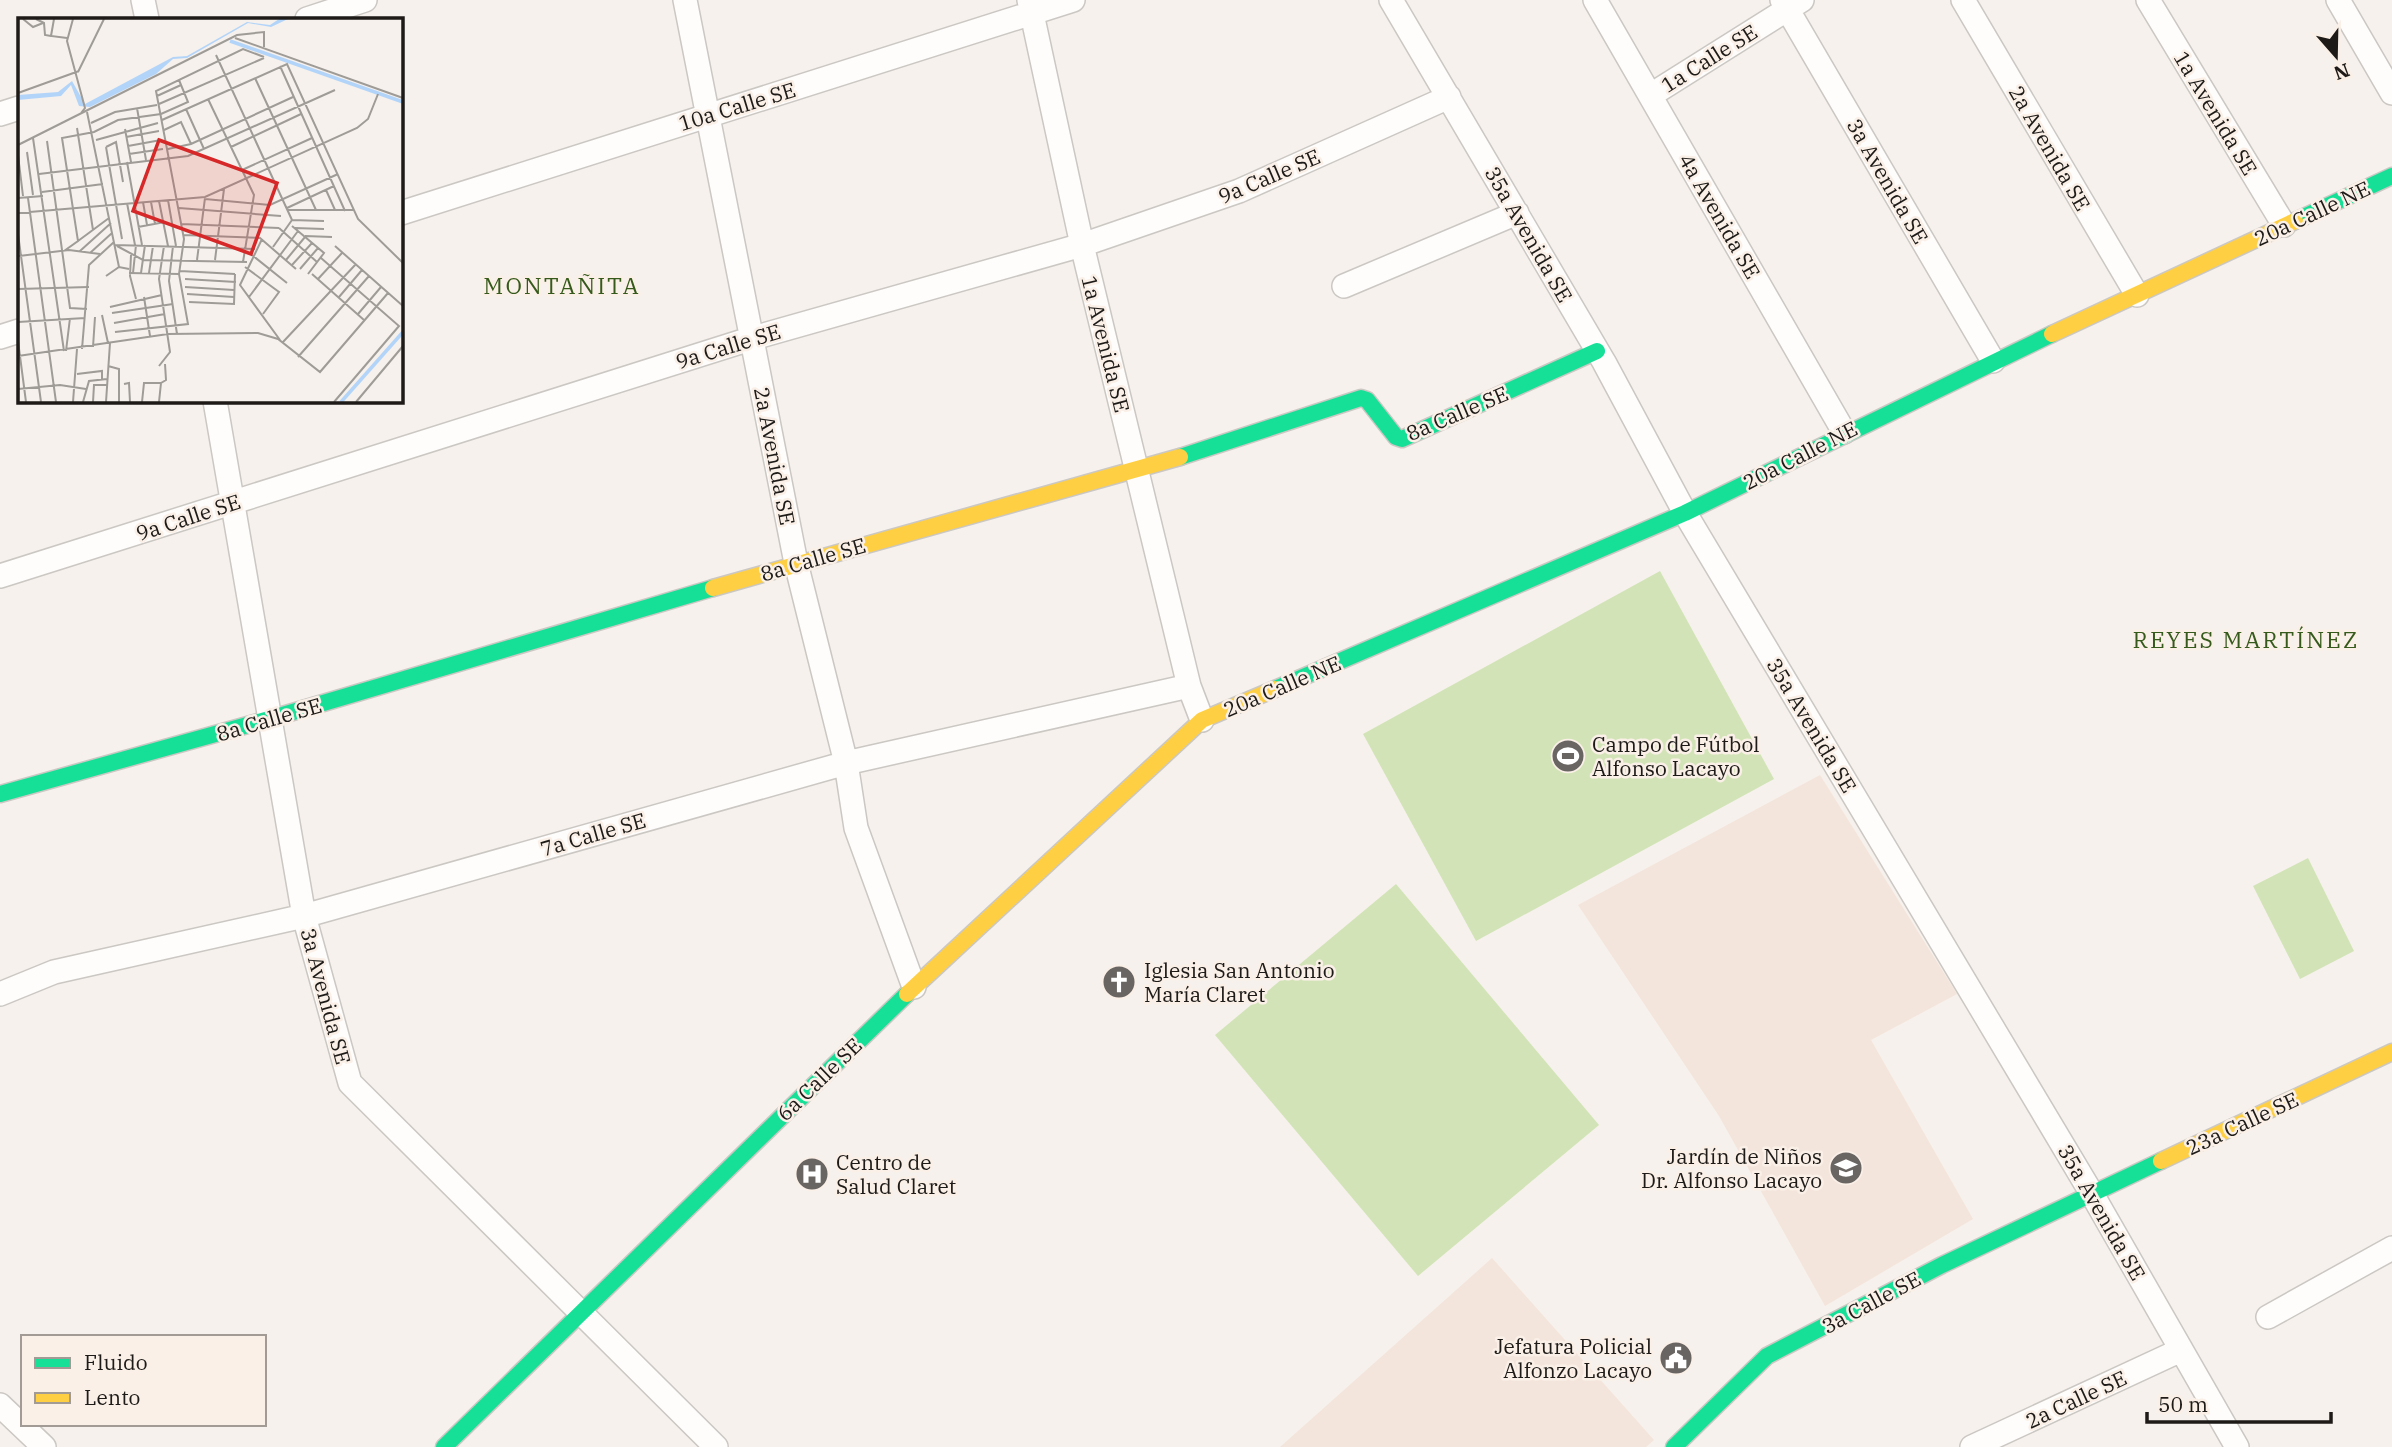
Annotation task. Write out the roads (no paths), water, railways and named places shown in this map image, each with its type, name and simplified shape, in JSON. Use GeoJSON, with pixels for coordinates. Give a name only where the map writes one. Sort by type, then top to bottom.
{"type":"FeatureCollection","features":[{"type":"Feature","properties":{"kind":"street"},"geometry":{"type":"LineString","coordinates":[[143,0],[147,18]]}},
{"type":"Feature","properties":{"kind":"street"},"geometry":{"type":"LineString","coordinates":[[310,18],[365,0]]}},
{"type":"Feature","properties":{"kind":"street","name":"2a Avenida SE"},"geometry":{"type":"LineString","coordinates":[[685,0],[796,563],[846,763],[856,828],[914,987]]}},
{"type":"Feature","properties":{"kind":"street","name":"10a Calle SE"},"geometry":{"type":"LineString","coordinates":[[402,213],[1030,8],[1073,0]]}},
{"type":"Feature","properties":{"kind":"street","name":"35a Avenida SE"},"geometry":{"type":"LineString","coordinates":[[1391,0],[1597,351],[1685,513],[2092,1194],[2237,1447]]}},
{"type":"Feature","properties":{"kind":"street","name":"4a Avenida SE"},"geometry":{"type":"LineString","coordinates":[[1595,0],[1844,432]]}},
{"type":"Feature","properties":{"kind":"street","name":"2a Avenida SE"},"geometry":{"type":"LineString","coordinates":[[1963,0],[2137,295]]}},
{"type":"Feature","properties":{"kind":"street","name":"1a Avenida SE"},"geometry":{"type":"LineString","coordinates":[[2148,0],[2284,225]]}},
{"type":"Feature","properties":{"kind":"street"},"geometry":{"type":"LineString","coordinates":[[2338,0],[2392,93]]}},
{"type":"Feature","properties":{"kind":"street","name":"1a Calle SE"},"geometry":{"type":"LineString","coordinates":[[1651,95],[1791,3]]}},
{"type":"Feature","properties":{"kind":"street","name":"3a Avenida SE"},"geometry":{"type":"LineString","coordinates":[[1791,3],[1993,361]]}},
{"type":"Feature","properties":{"kind":"street","name":"1a Avenida SE"},"geometry":{"type":"LineString","coordinates":[[1030,8],[1082,245],[1189,686],[1202,720]]}},
{"type":"Feature","properties":{"kind":"street","name":"9a Calle SE"},"geometry":{"type":"LineString","coordinates":[[0,576],[753,338],[1082,245],[1239,191],[1449,97]]}},
{"type":"Feature","properties":{"kind":"street"},"geometry":{"type":"LineString","coordinates":[[0,114],[18,108]]}},
{"type":"Feature","properties":{"kind":"street","name":"20a Calle NE"},"geometry":{"type":"LineString","coordinates":[[1202,720],[1685,513],[1844,432],[2392,176]]}},
{"type":"Feature","properties":{"kind":"street"},"geometry":{"type":"LineString","coordinates":[[1345,286],[1517,213]]}},
{"type":"Feature","properties":{"kind":"street"},"geometry":{"type":"LineString","coordinates":[[0,337],[18,331]]}},
{"type":"Feature","properties":{"kind":"street","name":"8a Calle SE"},"geometry":{"type":"LineString","coordinates":[[0,794],[270,719],[796,563],[1138,471],[1361,398],[1367,400],[1396,437],[1402,439],[1597,351]]}},
{"type":"Feature","properties":{"kind":"street","name":"3a Avenida SE"},"geometry":{"type":"LineString","coordinates":[[215,402],[304,916],[350,1083],[716,1447]]}},
{"type":"Feature","properties":{"kind":"street","name":"7a Calle SE"},"geometry":{"type":"LineString","coordinates":[[0,994],[54,972],[304,916],[846,763],[1189,686]]}},
{"type":"Feature","properties":{"kind":"street","name":"6a Calle SE"},"geometry":{"type":"LineString","coordinates":[[444,1447],[914,987],[1202,720]]}},
{"type":"Feature","properties":{"kind":"street","name":"23a Calle SE"},"geometry":{"type":"LineString","coordinates":[[2092,1194],[2392,1052]]}},
{"type":"Feature","properties":{"kind":"street","name":"3a Calle SE"},"geometry":{"type":"LineString","coordinates":[[1674,1447],[1767,1356],[1942,1265],[2092,1194]]}},
{"type":"Feature","properties":{"kind":"street"},"geometry":{"type":"LineString","coordinates":[[2268,1317],[2392,1248]]}},
{"type":"Feature","properties":{"kind":"street","name":"2a Calle SE"},"geometry":{"type":"LineString","coordinates":[[1972,1447],[2180,1350]]}},
{"type":"Feature","properties":{"kind":"street"},"geometry":{"type":"LineString","coordinates":[[0,1405],[21,1425]]}},
{"type":"Feature","properties":{"kind":"street"},"geometry":{"type":"LineString","coordinates":[[22,1426],[44,1447]]}},
{"type":"Feature","properties":{"kind":"place","name":"Campo de Fútbol Alfonso Lacayo"},"geometry":{"type":"Point","coordinates":[1568,756]}},
{"type":"Feature","properties":{"kind":"place","name":"Iglesia San Antonio María Claret"},"geometry":{"type":"Point","coordinates":[1119,982]}},
{"type":"Feature","properties":{"kind":"place","name":"Jardín de Niños Dr. Alfonso Lacayo"},"geometry":{"type":"Point","coordinates":[1846,1168]}},
{"type":"Feature","properties":{"kind":"place","name":"Centro de Salud Claret"},"geometry":{"type":"Point","coordinates":[812,1174]}},
{"type":"Feature","properties":{"kind":"place","name":"Jefatura Policial Alfonzo Lacayo"},"geometry":{"type":"Point","coordinates":[1676,1358]}},
{"type":"Feature","properties":{"kind":"district","name":"MONTAÑITA"},"geometry":{"type":"Point","coordinates":[562,285]}},
{"type":"Feature","properties":{"kind":"district","name":"REYES MARTÍNEZ"},"geometry":{"type":"Point","coordinates":[2246,639]}}]}
